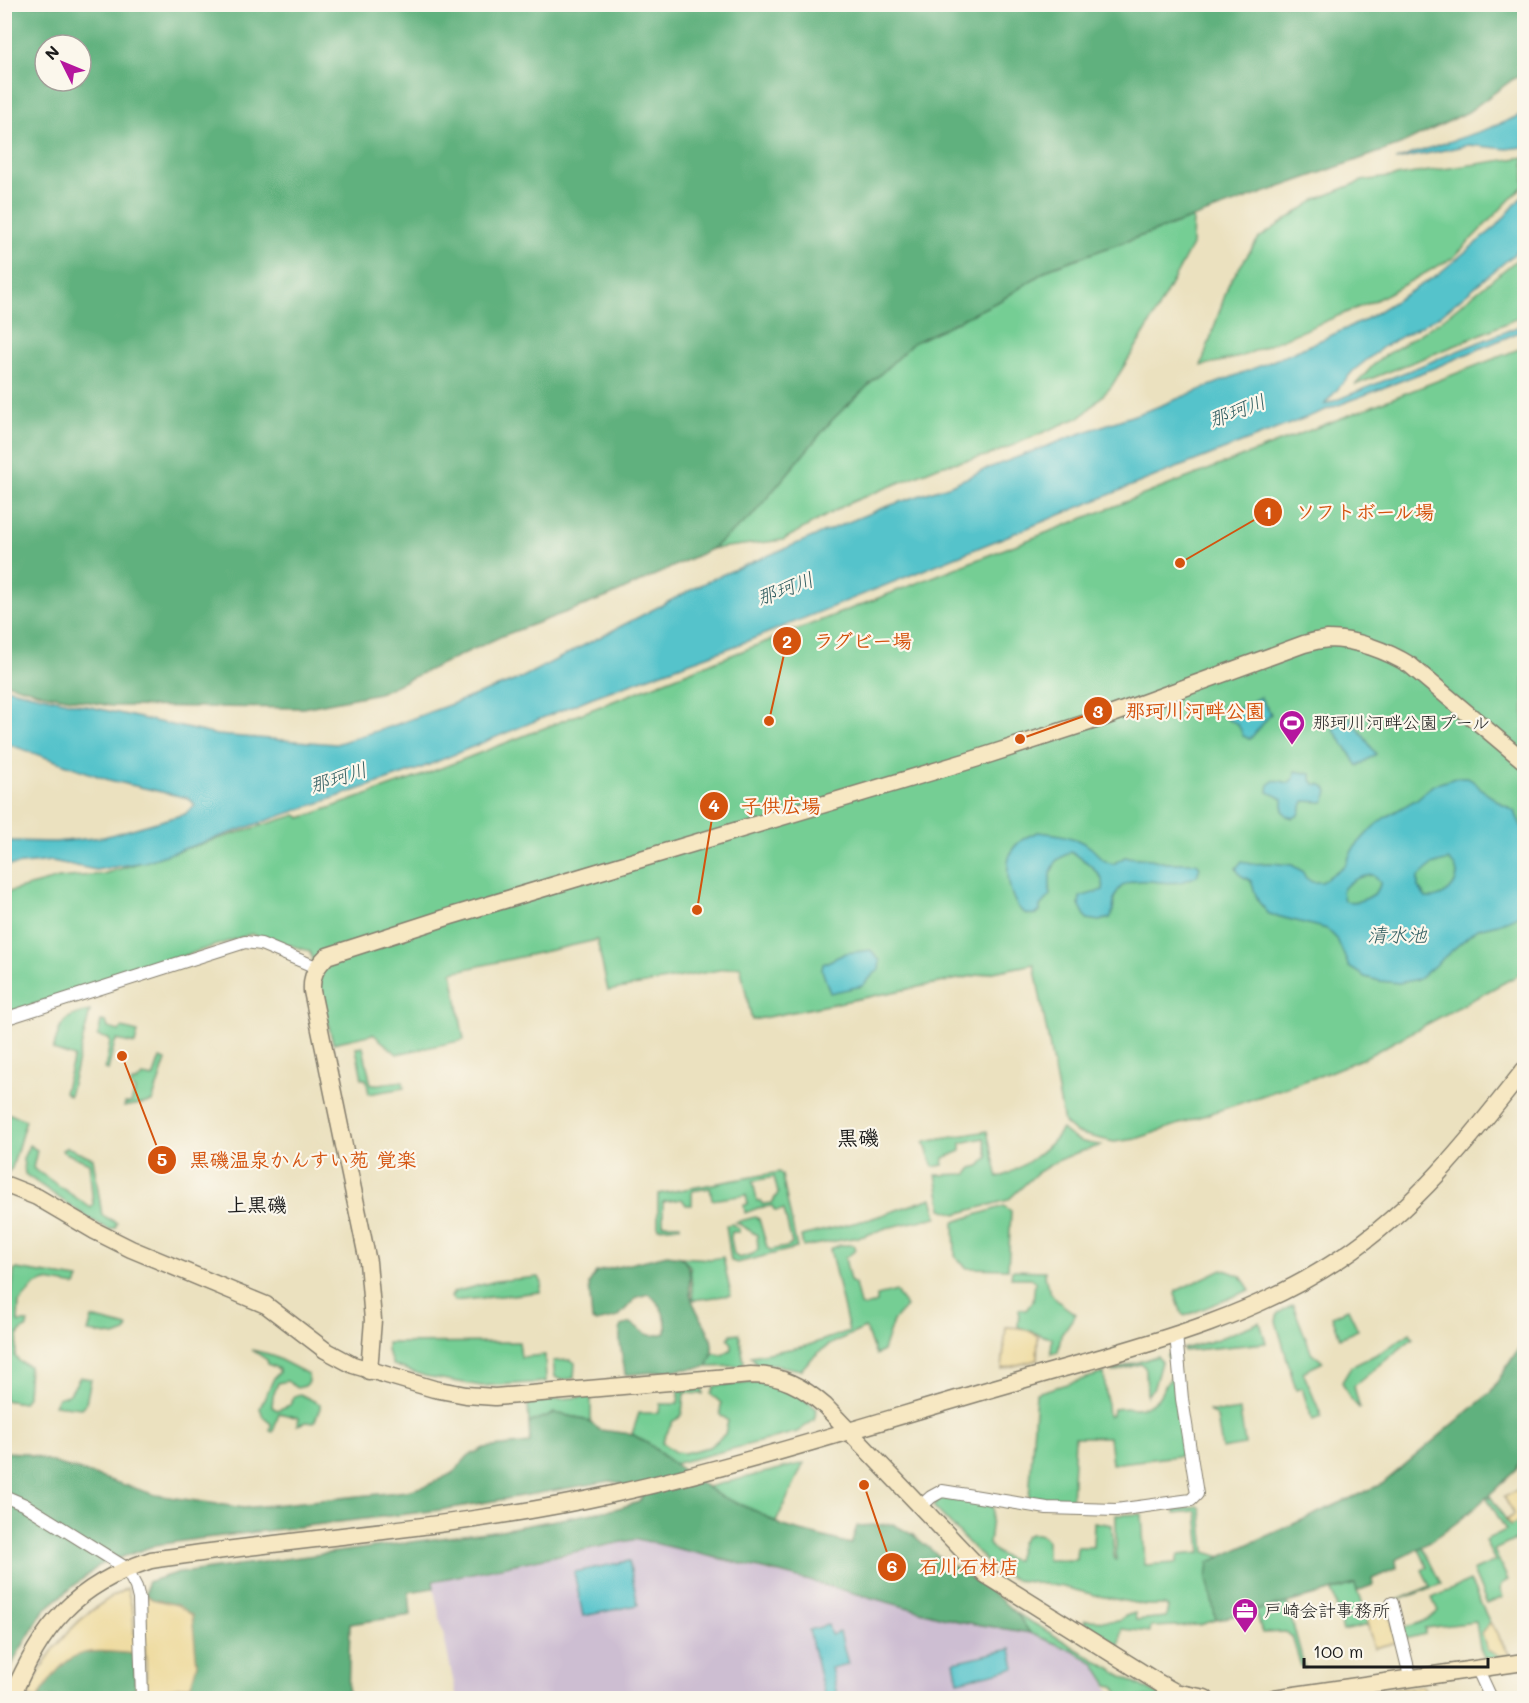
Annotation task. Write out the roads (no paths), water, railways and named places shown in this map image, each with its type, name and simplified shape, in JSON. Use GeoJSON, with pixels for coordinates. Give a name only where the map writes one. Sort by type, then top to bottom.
{"type":"FeatureCollection","features":[{"type":"Feature","properties":{"kind":"street"},"geometry":{"type":"LineString","coordinates":[[369,1371],[373,1320],[368,1262],[312,991],[311,981],[316,967],[327,956],[975,759],[1102,718],[1304,644],[1327,639],[1359,644],[1403,661],[1524,761]]}},
{"type":"Feature","properties":{"kind":"street"},"geometry":{"type":"LineString","coordinates":[[4,1019],[245,942],[261,944],[316,967]]}},
{"type":"Feature","properties":{"kind":"street"},"geometry":{"type":"LineString","coordinates":[[11,1698],[32,1653],[66,1607],[92,1585],[126,1568],[151,1560],[432,1526],[612,1494],[850,1432],[1176,1334],[1243,1311],[1290,1290],[1342,1258],[1383,1227],[1426,1186],[1472,1136],[1524,1070]]}},
{"type":"Feature","properties":{"kind":"street"},"geometry":{"type":"LineString","coordinates":[[4,1184],[37,1197],[131,1249],[258,1301],[279,1314],[325,1350],[348,1362],[369,1371],[434,1389],[466,1395],[495,1396],[751,1375],[768,1375],[798,1385],[811,1394],[850,1432],[966,1555],[999,1584],[1159,1683],[1176,1692],[1206,1698]]}},
{"type":"Feature","properties":{"kind":"street"},"geometry":{"type":"LineString","coordinates":[[920,1507],[942,1491],[1030,1506],[1116,1510],[1195,1498],[1197,1494],[1182,1399],[1176,1334]]}},
{"type":"Feature","properties":{"kind":"street"},"geometry":{"type":"LineString","coordinates":[[4,1496],[25,1505],[126,1568],[136,1587],[139,1599],[142,1698]]}},
{"type":"Feature","properties":{"kind":"street"},"geometry":{"type":"LineString","coordinates":[[1392,1603],[1412,1680]]}},
{"type":"Feature","properties":{"kind":"street"},"geometry":{"type":"LineString","coordinates":[[1274,1698],[1291,1698],[1524,1662]]}},
{"type":"Feature","properties":{"kind":"street"},"geometry":{"type":"LineString","coordinates":[[1478,1670],[1491,1698]]}},
{"type":"Feature","properties":{"kind":"water"},"geometry":{"type":"Polygon","coordinates":[[[1524,113],[1524,147],[1507,149],[1469,145],[1396,160],[1493,127],[1524,113]]]}},
{"type":"Feature","properties":{"kind":"water","name":"那珂川"},"geometry":{"type":"Polygon","coordinates":[[[1524,194],[1524,243],[1512,256],[1441,315],[1383,347],[1353,371],[1324,405],[1524,324],[1524,330],[1434,368],[1156,476],[735,646],[593,697],[419,769],[145,862],[96,870],[52,861],[5,866],[5,841],[55,842],[104,837],[185,814],[195,805],[188,798],[109,780],[5,743],[5,688],[217,735],[336,744],[395,725],[519,679],[712,579],[882,508],[951,485],[986,469],[1152,409],[1292,353],[1363,321],[1437,275],[1497,226],[1524,194]]]}},
{"type":"Feature","properties":{"kind":"water"},"geometry":{"type":"Polygon","coordinates":[[[1260,697],[1271,714],[1250,739],[1243,736],[1240,728],[1228,720],[1228,714],[1260,697]]]}},
{"type":"Feature","properties":{"kind":"water"},"geometry":{"type":"Polygon","coordinates":[[[1350,717],[1376,754],[1358,766],[1333,729],[1350,717]]]}},
{"type":"Feature","properties":{"kind":"water"},"geometry":{"type":"Polygon","coordinates":[[[1295,771],[1311,774],[1314,784],[1323,785],[1328,792],[1324,802],[1304,801],[1299,815],[1293,818],[1287,816],[1283,811],[1283,799],[1268,792],[1268,787],[1271,782],[1277,780],[1288,783],[1294,778],[1295,771]]]}},
{"type":"Feature","properties":{"kind":"water","name":"清水池"},"geometry":{"type":"Polygon","coordinates":[[[1459,777],[1468,777],[1487,794],[1515,812],[1524,833],[1524,910],[1516,917],[1477,929],[1419,979],[1399,983],[1365,977],[1349,967],[1337,939],[1327,929],[1269,914],[1258,901],[1251,881],[1240,875],[1236,868],[1242,861],[1251,864],[1292,865],[1302,871],[1312,882],[1322,882],[1345,865],[1353,849],[1372,828],[1384,818],[1417,799],[1433,785],[1459,777]],[[1448,860],[1432,865],[1418,877],[1418,887],[1426,898],[1441,895],[1453,886],[1457,873],[1448,860]],[[1373,875],[1348,884],[1342,891],[1344,901],[1361,900],[1376,892],[1380,882],[1373,875]]]}},
{"type":"Feature","properties":{"kind":"water"},"geometry":{"type":"Polygon","coordinates":[[[1038,832],[1078,840],[1113,864],[1125,857],[1166,863],[1197,863],[1200,867],[1197,876],[1180,882],[1135,881],[1127,883],[1115,896],[1110,918],[1099,921],[1087,919],[1079,904],[1080,897],[1103,890],[1101,879],[1087,863],[1070,852],[1057,860],[1050,874],[1050,895],[1040,906],[1040,912],[1031,915],[1023,912],[1012,896],[1008,863],[1012,851],[1018,844],[1038,832]]]}},
{"type":"Feature","properties":{"kind":"water"},"geometry":{"type":"Polygon","coordinates":[[[871,950],[880,961],[879,969],[862,986],[830,993],[822,970],[823,964],[846,953],[871,950]]]}},
{"type":"Feature","properties":{"kind":"water"},"geometry":{"type":"Polygon","coordinates":[[[629,1561],[638,1605],[583,1616],[574,1572],[629,1561]]]}},
{"type":"Feature","properties":{"kind":"water"},"geometry":{"type":"Polygon","coordinates":[[[828,1625],[831,1635],[840,1632],[848,1664],[831,1668],[837,1695],[825,1698],[809,1630],[828,1625]]]}},
{"type":"Feature","properties":{"kind":"water"},"geometry":{"type":"Polygon","coordinates":[[[1011,1649],[1015,1668],[958,1681],[954,1662],[1011,1649]]]}},
{"type":"Feature","properties":{"kind":"place","name":"ソフトボール場"},"geometry":{"type":"Point","coordinates":[1180,563]}},
{"type":"Feature","properties":{"kind":"place","name":"ラグビー場"},"geometry":{"type":"Point","coordinates":[769,721]}},
{"type":"Feature","properties":{"kind":"place","name":"那珂川河畔公園"},"geometry":{"type":"Point","coordinates":[1020,739]}},
{"type":"Feature","properties":{"kind":"place","name":"那珂川河畔公園プール"},"geometry":{"type":"Point","coordinates":[1292,746]}},
{"type":"Feature","properties":{"kind":"place","name":"子供広場"},"geometry":{"type":"Point","coordinates":[697,910]}},
{"type":"Feature","properties":{"kind":"place","name":"黒磯温泉かんすい苑 覚楽"},"geometry":{"type":"Point","coordinates":[122,1056]}},
{"type":"Feature","properties":{"kind":"place","name":"石川石材店"},"geometry":{"type":"Point","coordinates":[864,1485]}},
{"type":"Feature","properties":{"kind":"place","name":"戸崎会計事務所"},"geometry":{"type":"Point","coordinates":[1245,1634]}},
{"type":"Feature","properties":{"kind":"district","name":"黒磯"},"geometry":{"type":"Point","coordinates":[858,1138]}},
{"type":"Feature","properties":{"kind":"district","name":"上黒磯"},"geometry":{"type":"Point","coordinates":[257,1205]}}]}
